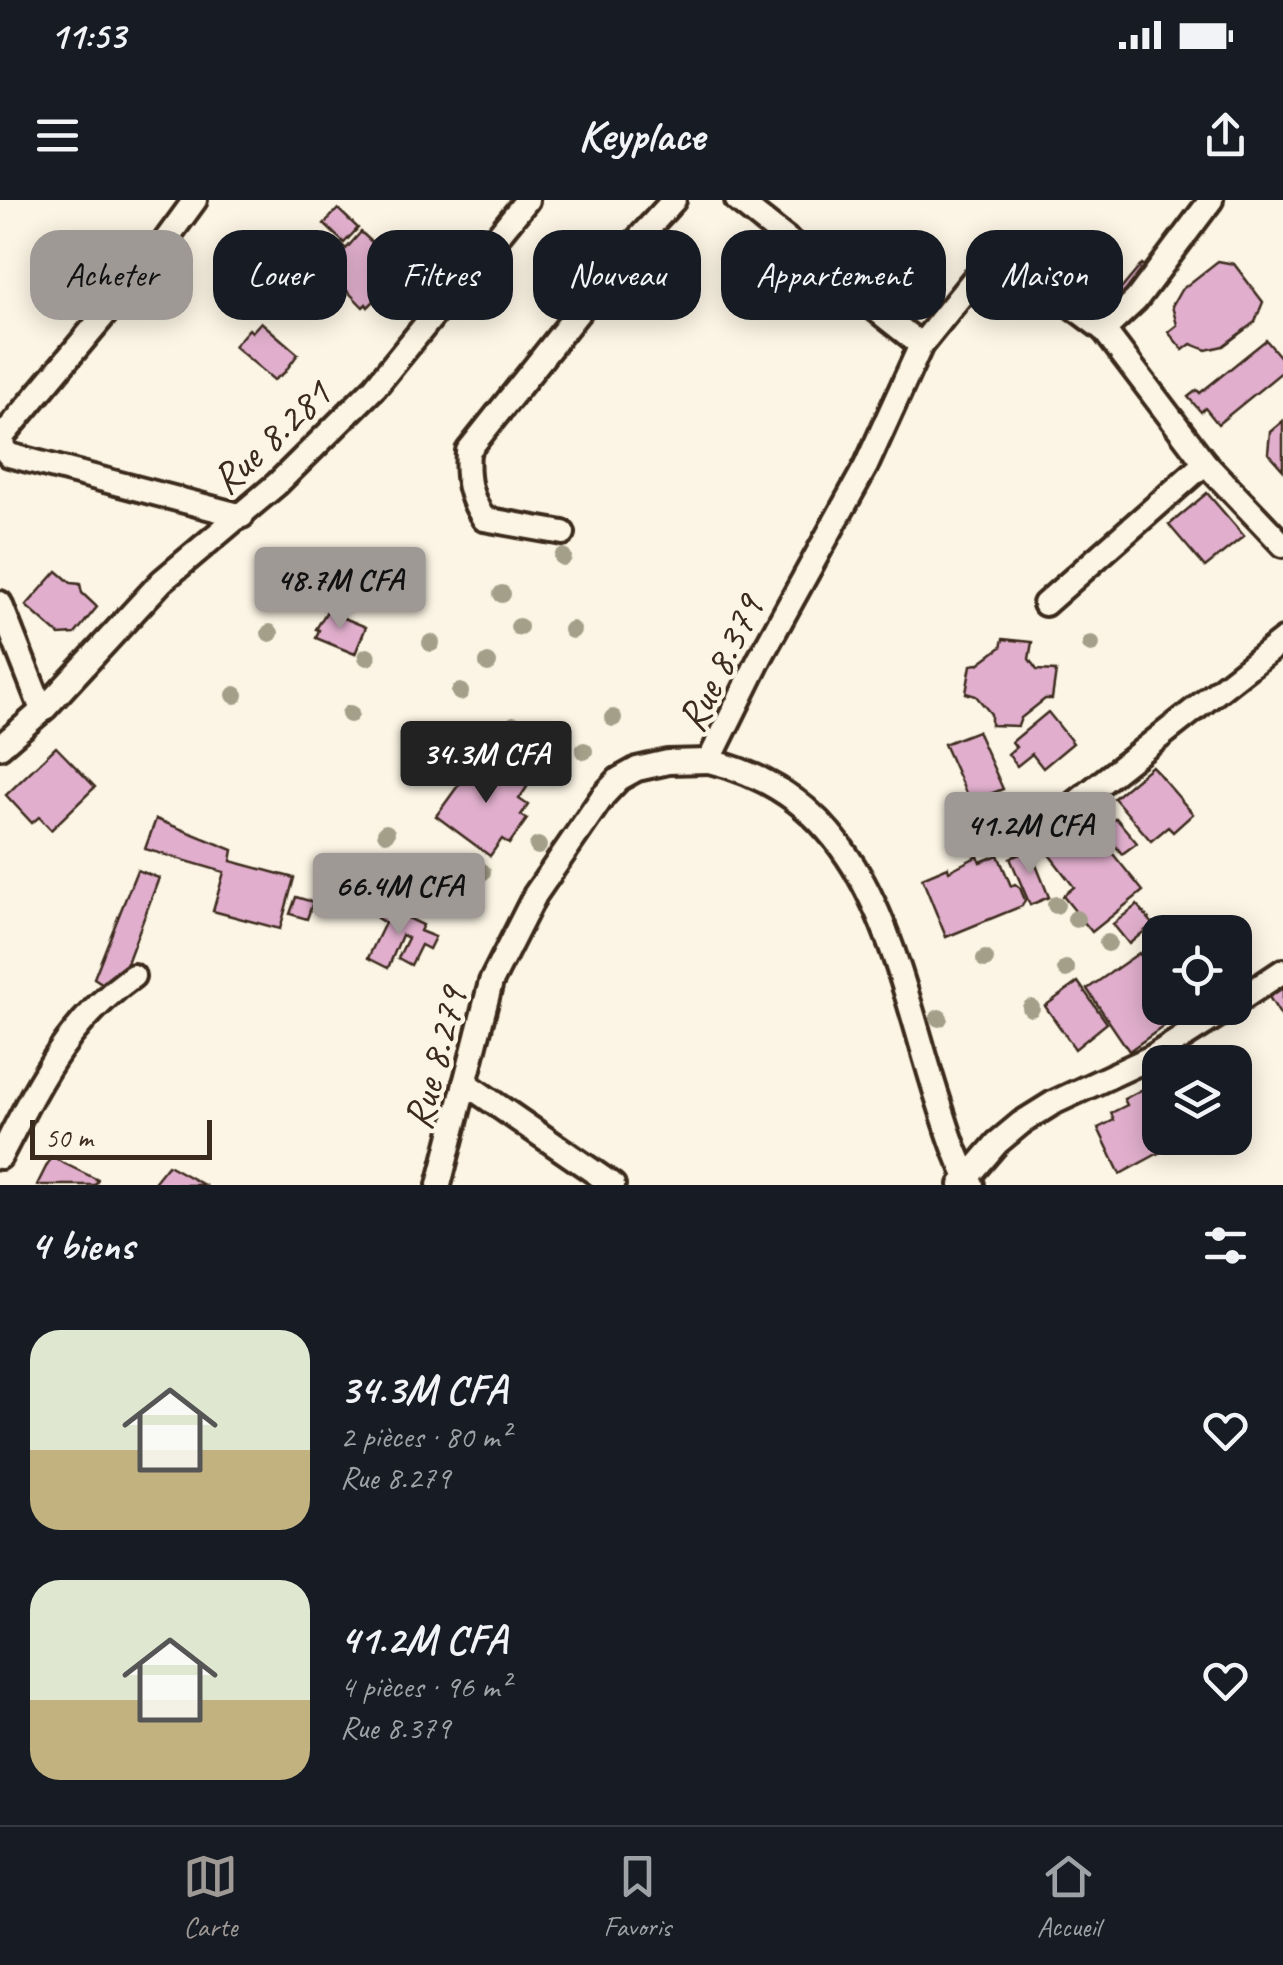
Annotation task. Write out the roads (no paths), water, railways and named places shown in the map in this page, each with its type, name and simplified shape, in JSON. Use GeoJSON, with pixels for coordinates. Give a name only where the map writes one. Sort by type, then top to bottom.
{"type":"FeatureCollection","features":[{"type":"Feature","properties":{"kind":"street"},"geometry":{"type":"LineString","coordinates":[[195,200],[2,437],[3,448],[9,455],[242,516]]}},
{"type":"Feature","properties":{"kind":"street","name":"Rue 8.281"},"geometry":{"type":"LineString","coordinates":[[0,747],[42,710],[162,580],[242,516],[375,387],[527,200]]}},
{"type":"Feature","properties":{"kind":"street"},"geometry":{"type":"LineString","coordinates":[[563,532],[484,519],[473,502],[466,478],[468,450],[628,250],[674,200]]}},
{"type":"Feature","properties":{"kind":"street"},"geometry":{"type":"LineString","coordinates":[[737,200],[921,345]]}},
{"type":"Feature","properties":{"kind":"street"},"geometry":{"type":"LineString","coordinates":[[1104,330],[1136,300],[1211,200]]}},
{"type":"Feature","properties":{"kind":"street","name":"Rue 8.379"},"geometry":{"type":"LineString","coordinates":[[967,1182],[888,934],[843,846],[816,816],[783,789],[755,775],[709,761],[760,658],[866,466],[921,345],[974,278],[1000,264],[1018,266],[1104,330],[1204,463],[1283,545]]}},
{"type":"Feature","properties":{"kind":"street"},"geometry":{"type":"LineString","coordinates":[[1045,604],[1204,463]]}},
{"type":"Feature","properties":{"kind":"street"},"geometry":{"type":"LineString","coordinates":[[0,603],[42,710]]}},
{"type":"Feature","properties":{"kind":"street"},"geometry":{"type":"LineString","coordinates":[[1054,820],[1283,640]]}},
{"type":"Feature","properties":{"kind":"street","name":"Rue 8.279"},"geometry":{"type":"LineString","coordinates":[[440,1185],[481,1017],[502,956],[535,895],[603,796],[619,780],[637,769],[668,762],[709,761]]}},
{"type":"Feature","properties":{"kind":"street"},"geometry":{"type":"LineString","coordinates":[[1252,991],[1283,970]]}},
{"type":"Feature","properties":{"kind":"street"},"geometry":{"type":"LineString","coordinates":[[0,1157],[65,1041],[98,1001],[133,976]]}},
{"type":"Feature","properties":{"kind":"street"},"geometry":{"type":"LineString","coordinates":[[967,1182],[997,1143],[1053,1103],[1152,1057],[1202,1025]]}},
{"type":"Feature","properties":{"kind":"street"},"geometry":{"type":"LineString","coordinates":[[465,1083],[614,1185]]}}]}
